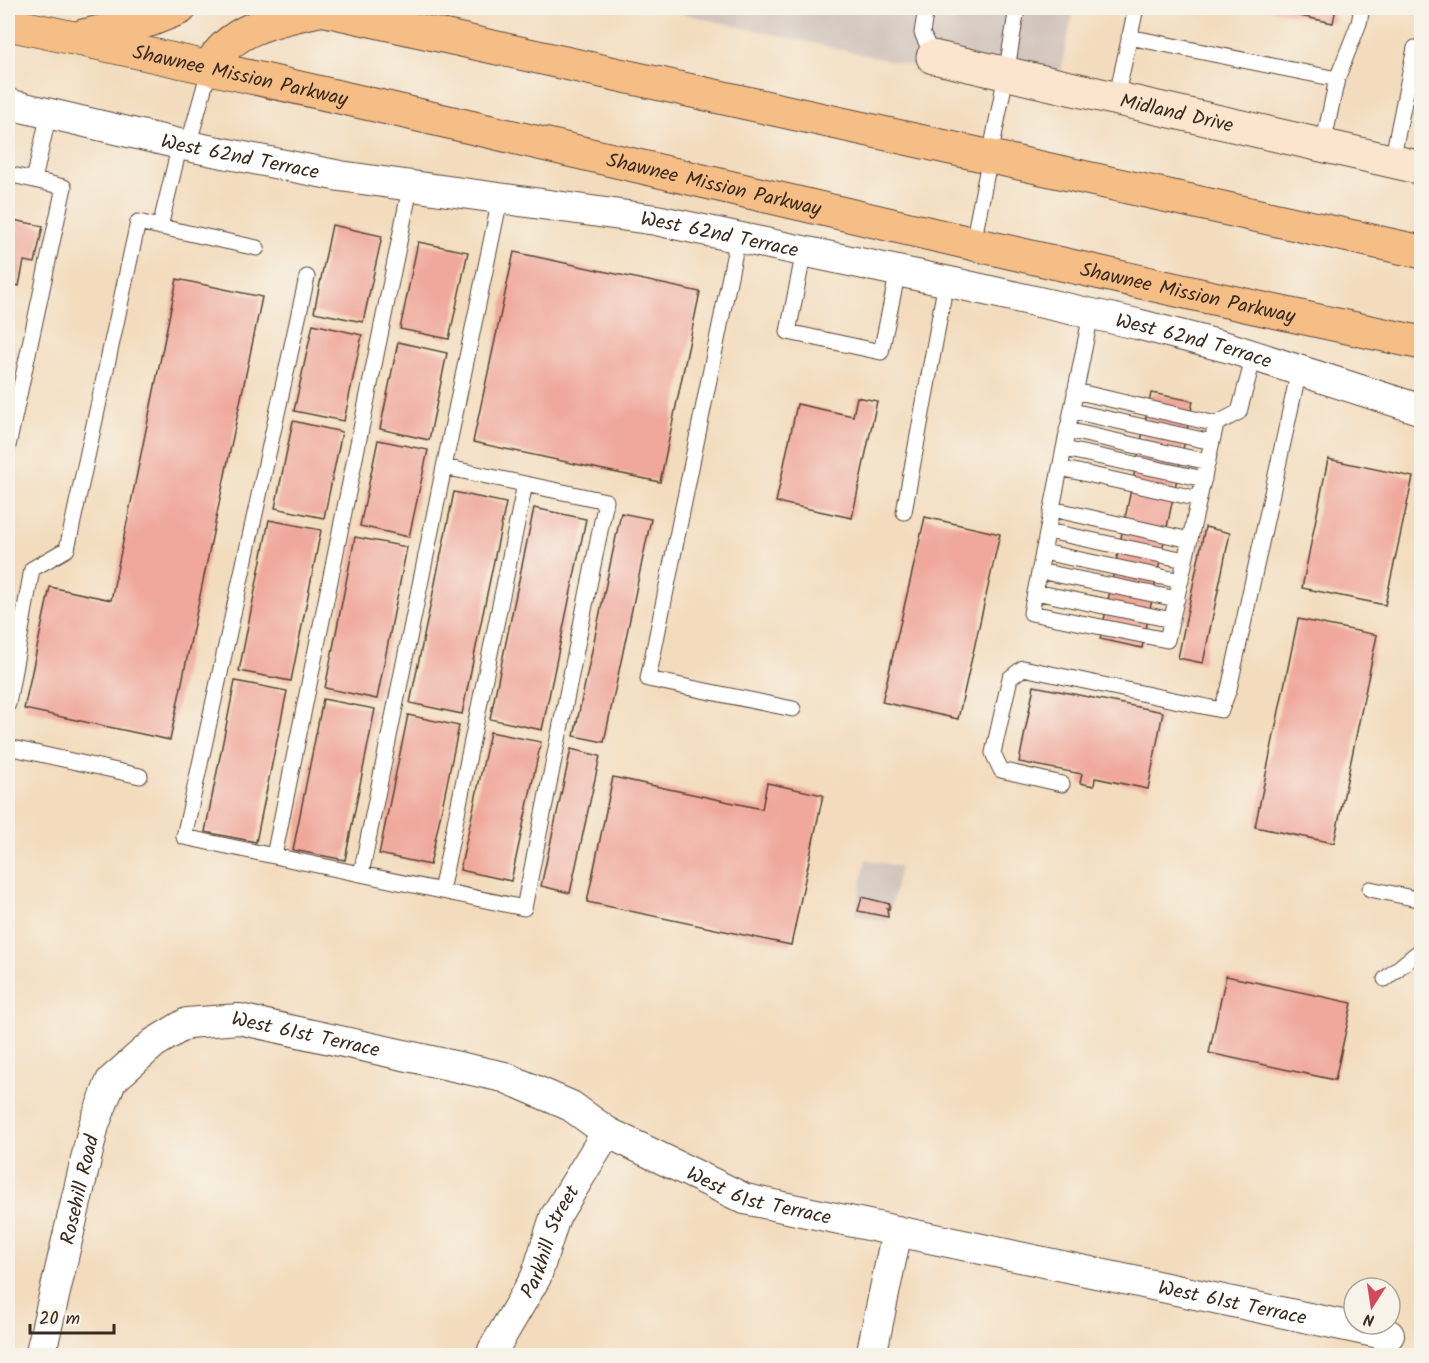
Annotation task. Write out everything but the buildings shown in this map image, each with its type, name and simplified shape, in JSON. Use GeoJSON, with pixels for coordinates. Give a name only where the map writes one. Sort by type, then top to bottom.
{"type":"FeatureCollection","features":[{"type":"Feature","properties":{"kind":"highway"},"geometry":{"type":"LineString","coordinates":[[75,38],[150,20],[180,8]]}},
{"type":"Feature","properties":{"kind":"highway"},"geometry":{"type":"LineString","coordinates":[[210,67],[216,54],[247,32],[275,20],[320,8],[1422,252]]}},
{"type":"Feature","properties":{"kind":"highway","name":"Shawnee Mission Parkway"},"geometry":{"type":"LineString","coordinates":[[8,24],[210,67],[973,243],[1416,338]]}},
{"type":"Feature","properties":{"kind":"street","name":"Midland Drive"},"geometry":{"type":"LineString","coordinates":[[933,57],[1407,164]]}},
{"type":"Feature","properties":{"kind":"street","name":"West 62nd Terrace"},"geometry":{"type":"LineString","coordinates":[[8,104],[184,145],[340,176],[410,188],[656,220],[898,271],[1206,342],[1422,410]]}},
{"type":"Feature","properties":{"kind":"street","name":"West 61st Terrace"},"geometry":{"type":"LineString","coordinates":[[154,1042],[187,1023],[239,1019],[504,1077],[571,1106],[607,1132],[745,1199],[1342,1325]]}},
{"type":"Feature","properties":{"kind":"street","name":"Rosehill Road"},"geometry":{"type":"LineString","coordinates":[[40,1356],[94,1125],[111,1081],[154,1042]]}},
{"type":"Feature","properties":{"kind":"street","name":"Parkhill Street"},"geometry":{"type":"LineString","coordinates":[[493,1350],[536,1277],[555,1217],[607,1132]]}},
{"type":"Feature","properties":{"kind":"street"},"geometry":{"type":"LineString","coordinates":[[871,1356],[897,1231]]}},
{"type":"Feature","properties":{"kind":"lane"},"geometry":{"type":"LineString","coordinates":[[926,8],[922,33],[933,57]]}},
{"type":"Feature","properties":{"kind":"lane"},"geometry":{"type":"LineString","coordinates":[[973,243],[1017,8]]}},
{"type":"Feature","properties":{"kind":"lane"},"geometry":{"type":"LineString","coordinates":[[1116,99],[1136,8]]}},
{"type":"Feature","properties":{"kind":"lane"},"geometry":{"type":"LineString","coordinates":[[1323,146],[1337,79],[1359,23],[1362,8]]}},
{"type":"Feature","properties":{"kind":"lane"},"geometry":{"type":"LineString","coordinates":[[1129,37],[1337,79]]}},
{"type":"Feature","properties":{"kind":"lane"},"geometry":{"type":"LineString","coordinates":[[1407,164],[1415,48],[1422,50]]}},
{"type":"Feature","properties":{"kind":"lane"},"geometry":{"type":"LineString","coordinates":[[160,227],[210,67]]}},
{"type":"Feature","properties":{"kind":"lane"},"geometry":{"type":"LineString","coordinates":[[34,180],[49,113]]}},
{"type":"Feature","properties":{"kind":"lane"},"geometry":{"type":"LineString","coordinates":[[8,174],[64,187],[8,446]]}},
{"type":"Feature","properties":{"kind":"lane"},"geometry":{"type":"LineString","coordinates":[[274,856],[410,188]]}},
{"type":"Feature","properties":{"kind":"lane"},"geometry":{"type":"LineString","coordinates":[[361,874],[500,199]]}},
{"type":"Feature","properties":{"kind":"lane"},"geometry":{"type":"LineString","coordinates":[[8,704],[32,568],[67,549],[138,222],[257,248]]}},
{"type":"Feature","properties":{"kind":"lane"},"geometry":{"type":"LineString","coordinates":[[738,237],[648,679],[793,709]]}},
{"type":"Feature","properties":{"kind":"lane"},"geometry":{"type":"LineString","coordinates":[[804,251],[788,332],[881,352],[898,271]]}},
{"type":"Feature","properties":{"kind":"lane"},"geometry":{"type":"LineString","coordinates":[[307,277],[184,837],[524,908],[606,501],[444,467]]}},
{"type":"Feature","properties":{"kind":"lane"},"geometry":{"type":"LineString","coordinates":[[904,512],[946,282]]}},
{"type":"Feature","properties":{"kind":"lane"},"geometry":{"type":"LineString","coordinates":[[1091,314],[1031,613],[1167,640],[1216,424]]}},
{"type":"Feature","properties":{"kind":"lane"},"geometry":{"type":"LineString","coordinates":[[1075,391],[1216,424],[1239,412],[1254,356]]}},
{"type":"Feature","properties":{"kind":"lane"},"geometry":{"type":"LineString","coordinates":[[1062,784],[1001,770],[993,753],[1010,678],[1023,668],[1221,710],[1229,688],[1299,370]]}},
{"type":"Feature","properties":{"kind":"lane"},"geometry":{"type":"LineString","coordinates":[[1071,411],[1212,442]]}},
{"type":"Feature","properties":{"kind":"lane"},"geometry":{"type":"LineString","coordinates":[[1067,430],[1208,462]]}},
{"type":"Feature","properties":{"kind":"lane"},"geometry":{"type":"LineString","coordinates":[[1064,449],[1204,479]]}},
{"type":"Feature","properties":{"kind":"lane"},"geometry":{"type":"LineString","coordinates":[[1060,468],[1199,499]]}},
{"type":"Feature","properties":{"kind":"lane"},"geometry":{"type":"LineString","coordinates":[[441,891],[525,484]]}},
{"type":"Feature","properties":{"kind":"lane"},"geometry":{"type":"LineString","coordinates":[[1052,509],[1190,540]]}},
{"type":"Feature","properties":{"kind":"lane"},"geometry":{"type":"LineString","coordinates":[[1047,531],[1185,560]]}},
{"type":"Feature","properties":{"kind":"lane"},"geometry":{"type":"LineString","coordinates":[[1043,552],[1181,581]]}},
{"type":"Feature","properties":{"kind":"lane"},"geometry":{"type":"LineString","coordinates":[[1039,571],[1177,599]]}},
{"type":"Feature","properties":{"kind":"lane"},"geometry":{"type":"LineString","coordinates":[[8,747],[140,776]]}},
{"type":"Feature","properties":{"kind":"lane"},"geometry":{"type":"LineString","coordinates":[[1370,889],[1422,900]]}},
{"type":"Feature","properties":{"kind":"lane"},"geometry":{"type":"LineString","coordinates":[[1385,979],[1422,949]]}},
{"type":"Feature","properties":{"kind":"shaded area"},"geometry":{"type":"Polygon","coordinates":[[[657,8],[1074,8],[1055,98],[657,8]]]}},
{"type":"Feature","properties":{"kind":"shaded area"},"geometry":{"type":"Polygon","coordinates":[[[866,859],[900,867],[888,922],[855,915],[866,859]]]}}]}
